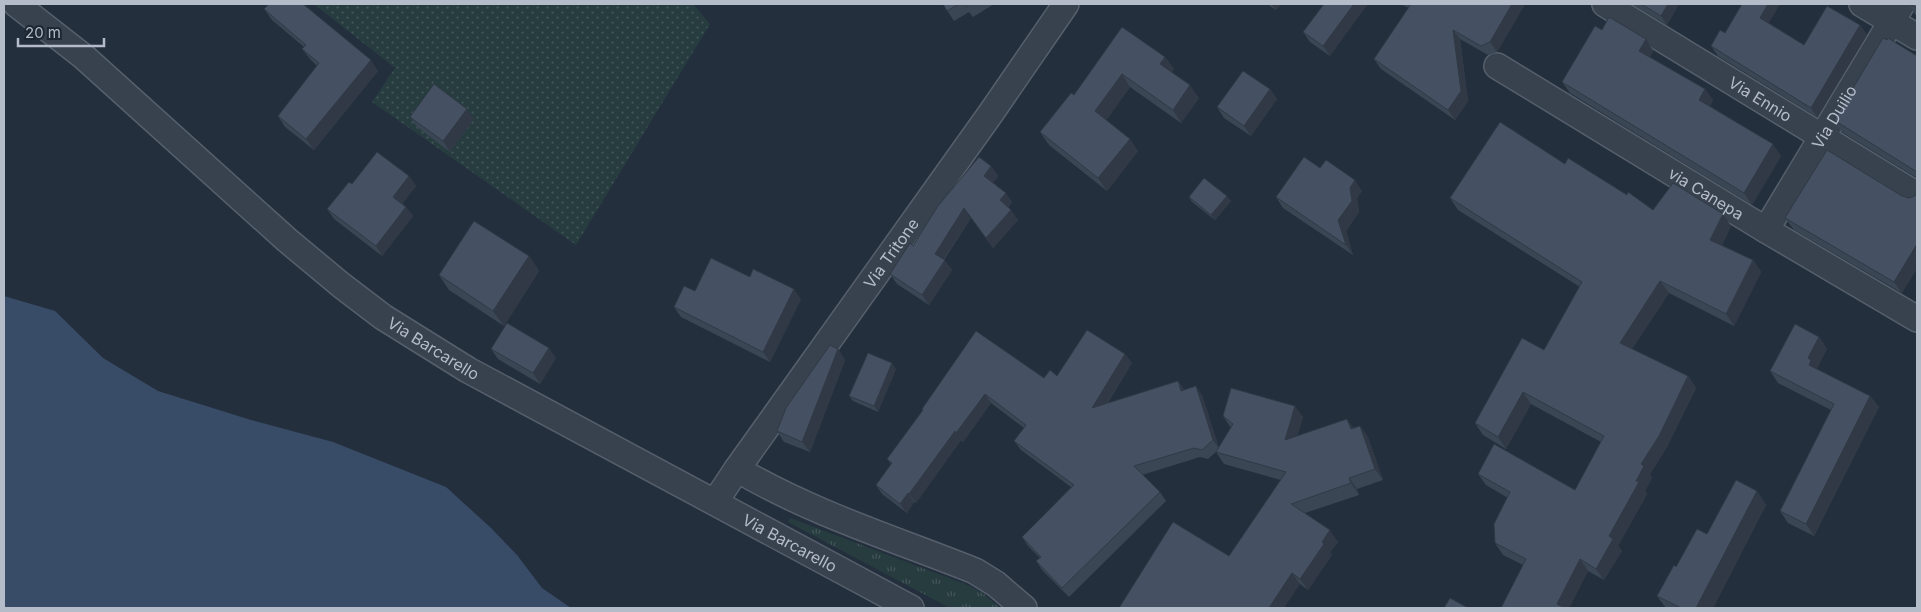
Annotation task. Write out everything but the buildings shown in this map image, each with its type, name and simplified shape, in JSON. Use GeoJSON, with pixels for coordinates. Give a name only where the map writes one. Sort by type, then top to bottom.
{"type":"FeatureCollection","features":[{"type":"Feature","properties":{"kind":"street","name":"Via Barcarello"},"geometry":{"type":"LineString","coordinates":[[16,4],[84,56],[287,240],[383,317],[468,370],[911,608]]}},
{"type":"Feature","properties":{"kind":"street","name":"Via Tritone"},"geometry":{"type":"LineString","coordinates":[[715,502],[1066,4]]}},
{"type":"Feature","properties":{"kind":"street","name":"Via Ennio"},"geometry":{"type":"LineString","coordinates":[[1605,4],[1917,195]]}},
{"type":"Feature","properties":{"kind":"street"},"geometry":{"type":"LineString","coordinates":[[1862,4],[1897,13],[1917,37]]}},
{"type":"Feature","properties":{"kind":"street","name":"Via Duilio"},"geometry":{"type":"LineString","coordinates":[[1766,230],[1897,13]]}},
{"type":"Feature","properties":{"kind":"street","name":"via Canepa"},"geometry":{"type":"LineString","coordinates":[[1497,66],[1766,230],[1917,319]]}},
{"type":"Feature","properties":{"kind":"street"},"geometry":{"type":"LineString","coordinates":[[737,469],[767,487],[801,503],[975,572],[996,584],[1024,608]]}},
{"type":"Feature","properties":{"kind":"green space"},"geometry":{"type":"Polygon","coordinates":[[[314,4],[693,4],[710,24],[576,245],[372,102],[395,68],[314,4]]]}},
{"type":"Feature","properties":{"kind":"green space"},"geometry":{"type":"Polygon","coordinates":[[[790,518],[970,586],[984,594],[1000,608],[950,608],[788,522],[790,518]]]}},
{"type":"Feature","properties":{"kind":"water"},"geometry":{"type":"Polygon","coordinates":[[[4,296],[55,311],[103,358],[158,391],[251,420],[333,442],[446,487],[491,528],[517,555],[542,588],[571,608],[4,608],[4,296]]]}}]}
